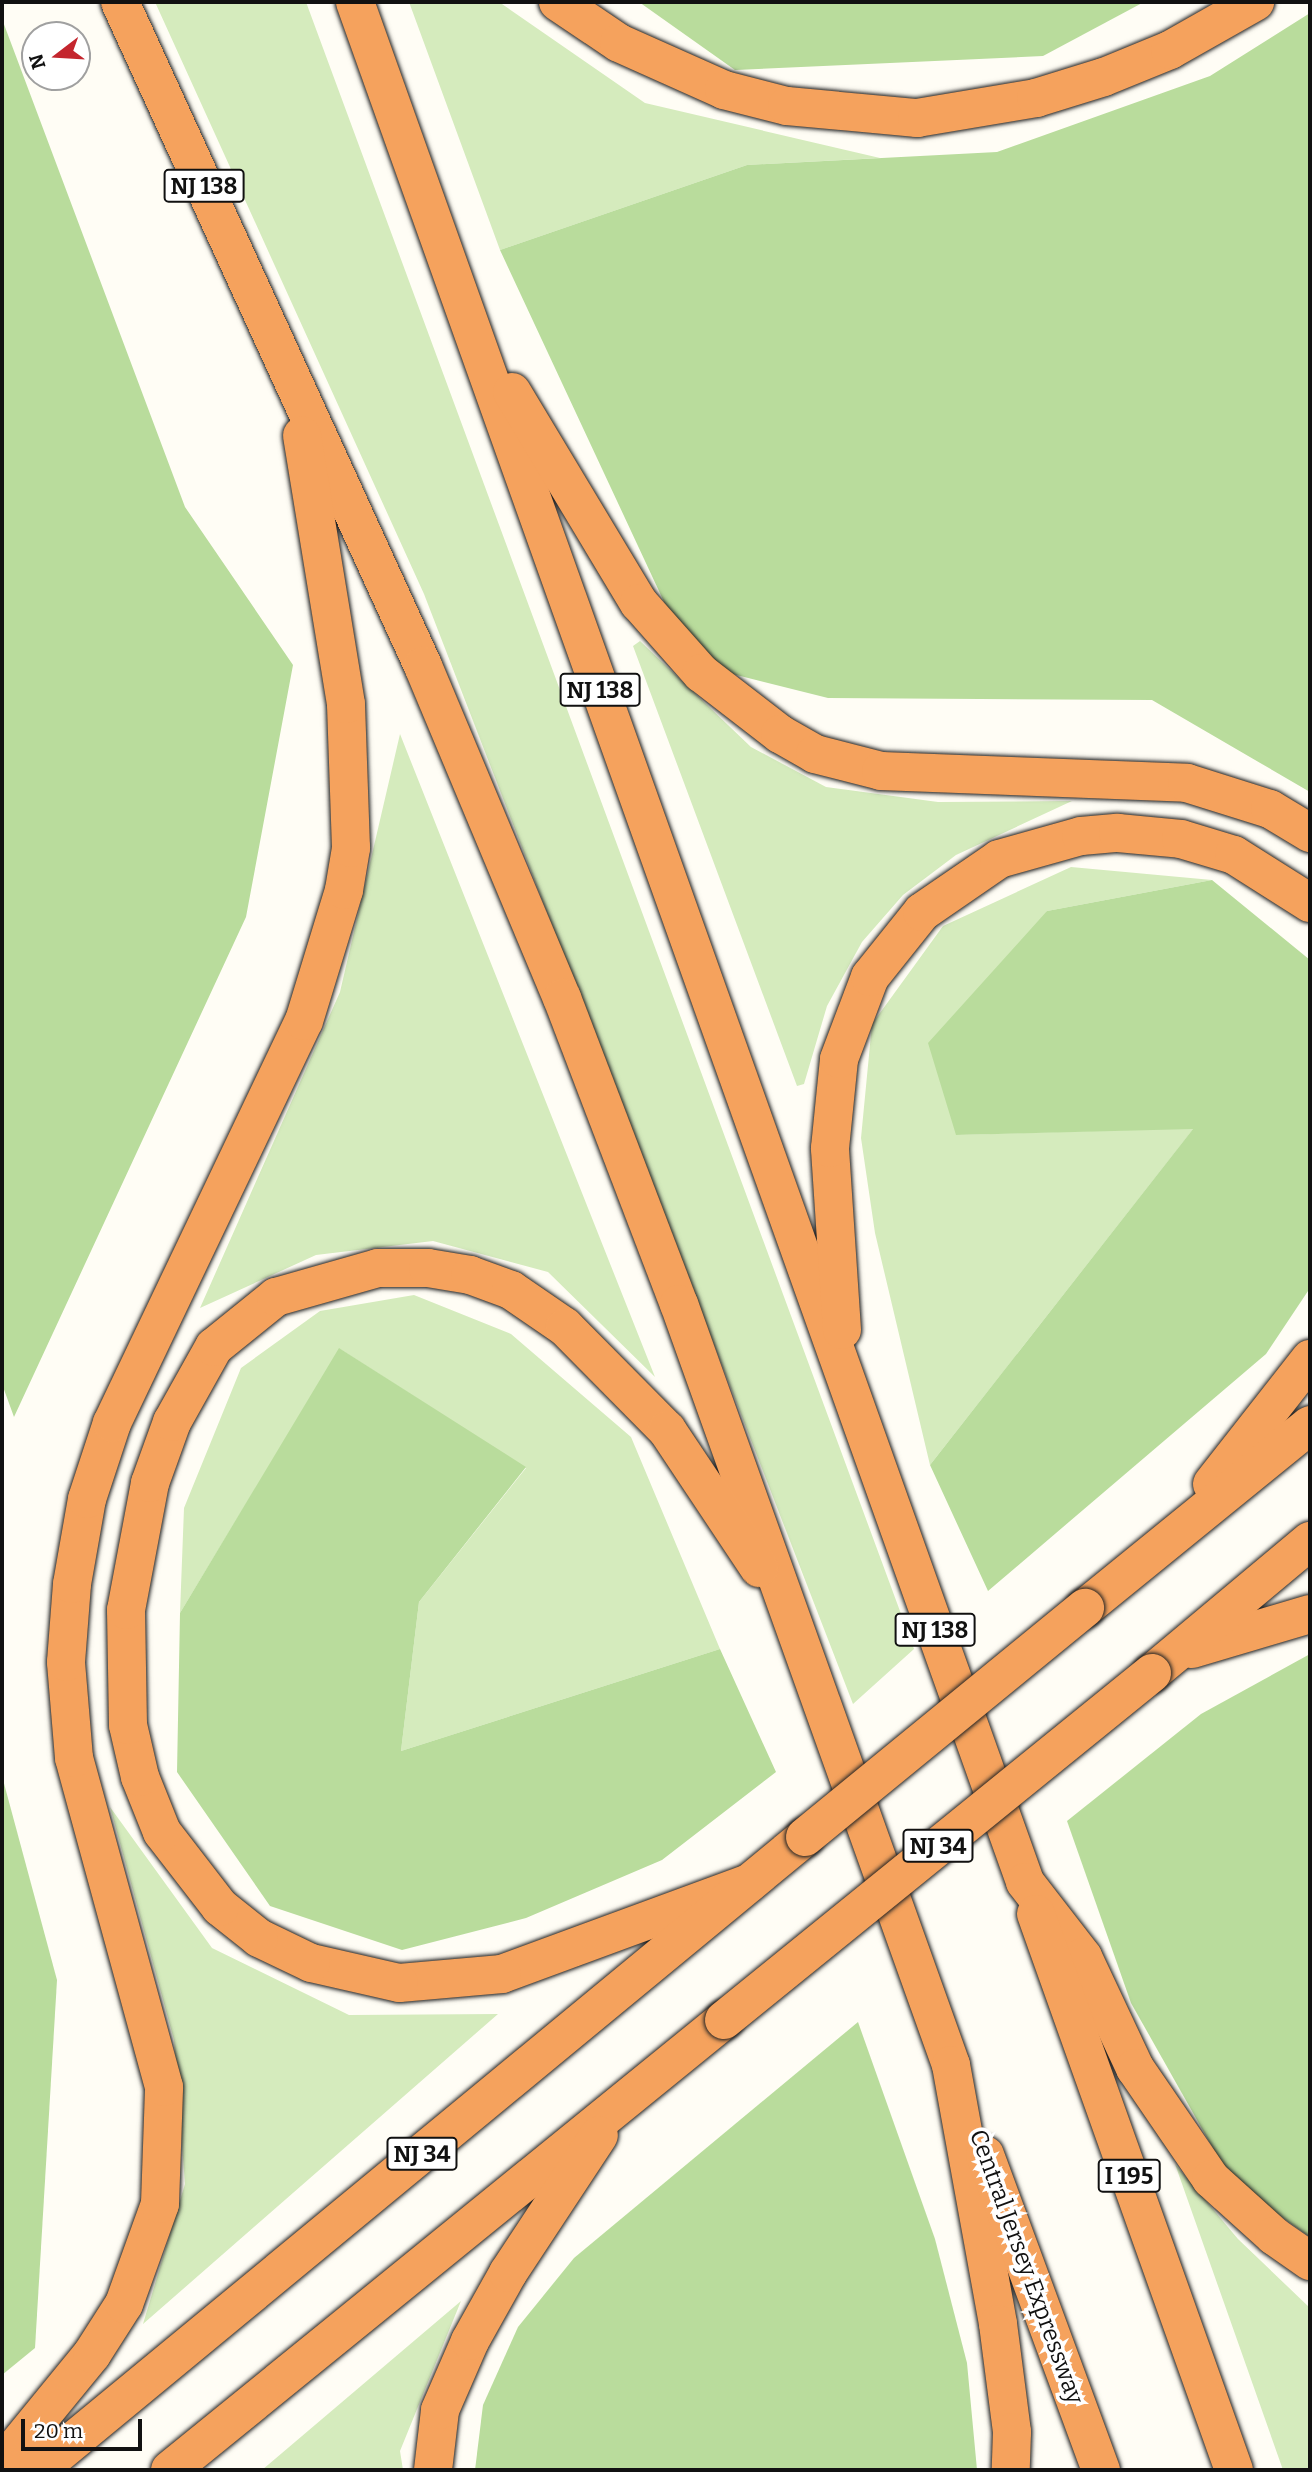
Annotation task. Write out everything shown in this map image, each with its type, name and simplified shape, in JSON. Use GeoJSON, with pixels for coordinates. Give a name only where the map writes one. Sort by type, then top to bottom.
{"type":"FeatureCollection","features":[{"type":"Feature","properties":{"kind":"highway","name":"NJ 138"},"geometry":{"type":"LineString","coordinates":[[120,2],[423,666],[562,998],[792,1618],[951,2065]]}},
{"type":"Feature","properties":{"kind":"highway","name":"NJ 138"},"geometry":{"type":"LineString","coordinates":[[355,2],[1025,1882]]}},
{"type":"Feature","properties":{"kind":"highway"},"geometry":{"type":"LineString","coordinates":[[558,2],[619,43],[724,90],[852,116],[917,118],[1036,98],[1104,77],[1170,50],[1255,2]]}},
{"type":"Feature","properties":{"kind":"highway"},"geometry":{"type":"LineString","coordinates":[[468,320],[639,603],[701,673],[780,734],[816,754],[881,771],[1187,783],[1270,809],[1310,832]]}},
{"type":"Feature","properties":{"kind":"highway"},"geometry":{"type":"LineString","coordinates":[[2,2464],[92,2354],[124,2304],[151,2237],[165,2164],[164,2087],[155,2039],[92,1835],[68,1716],[72,1584],[87,1499],[136,1370],[304,1021],[329,951],[351,848],[346,704],[323,535],[288,369]]}},
{"type":"Feature","properties":{"kind":"highway"},"geometry":{"type":"LineString","coordinates":[[846,1378],[830,1148],[838,1072],[860,998],[907,926],[944,893],[999,859],[1082,836],[1118,833],[1181,839],[1234,855],[1310,902]]}},
{"type":"Feature","properties":{"kind":"highway"},"geometry":{"type":"LineString","coordinates":[[749,1883],[557,1958],[448,1982],[398,1983],[350,1976],[260,1938],[200,1885],[162,1832],[140,1777],[125,1671],[135,1539],[172,1422],[198,1371],[239,1321],[276,1297],[350,1272],[428,1268],[511,1290],[605,1362],[667,1430],[792,1618]]}},
{"type":"Feature","properties":{"kind":"highway"},"geometry":{"type":"LineString","coordinates":[[1168,1540],[1310,1359]]}},
{"type":"Feature","properties":{"kind":"highway","name":"NJ 34"},"geometry":{"type":"LineString","coordinates":[[38,2470],[1310,1424]]}},
{"type":"Feature","properties":{"kind":"highway","name":"NJ 34"},"geometry":{"type":"LineString","coordinates":[[170,2470],[1165,1663],[1310,1541]]}},
{"type":"Feature","properties":{"kind":"highway"},"geometry":{"type":"LineString","coordinates":[[1165,1663],[1310,1614]]}},
{"type":"Feature","properties":{"kind":"highway"},"geometry":{"type":"LineString","coordinates":[[1025,1882],[1083,1957],[1135,2068],[1212,2179],[1310,2261]]}},
{"type":"Feature","properties":{"kind":"highway","name":"I 195"},"geometry":{"type":"LineString","coordinates":[[1025,1882],[1234,2470]]}},
{"type":"Feature","properties":{"kind":"highway"},"geometry":{"type":"LineString","coordinates":[[951,2065],[998,2324],[1012,2432],[1011,2470]]}},
{"type":"Feature","properties":{"kind":"highway","name":"Central Jersey Expressway"},"geometry":{"type":"LineString","coordinates":[[951,2065],[1101,2470]]}},
{"type":"Feature","properties":{"kind":"highway"},"geometry":{"type":"LineString","coordinates":[[433,2470],[440,2410],[470,2341],[508,2273],[618,2107]]}},
{"type":"Feature","properties":{"kind":"green space"},"geometry":{"type":"Polygon","coordinates":[[[155,2],[306,2],[914,1649],[853,1704],[424,594],[155,2]]]}},
{"type":"Feature","properties":{"kind":"green space"},"geometry":{"type":"Polygon","coordinates":[[[409,2],[499,2],[645,103],[880,158],[747,165],[500,250],[409,2]]]}},
{"type":"Feature","properties":{"kind":"green space"},"geometry":{"type":"Polygon","coordinates":[[[639,2],[1144,2],[1043,56],[735,70],[639,2]]]}},
{"type":"Feature","properties":{"kind":"green space"},"geometry":{"type":"Polygon","coordinates":[[[1310,13],[1310,792],[1152,700],[828,698],[693,664],[500,250],[747,165],[997,152],[1210,76],[1310,13]]]}},
{"type":"Feature","properties":{"kind":"green space"},"geometry":{"type":"Polygon","coordinates":[[[2,19],[21,70],[21,91],[29,91],[185,507],[293,665],[246,917],[14,1417],[2,1384],[2,19]]]}},
{"type":"Feature","properties":{"kind":"green space"},"geometry":{"type":"Polygon","coordinates":[[[640,641],[751,747],[826,787],[938,802],[1072,801],[956,855],[903,895],[862,942],[827,1006],[804,1084],[797,1086],[633,646],[640,641]]]}},
{"type":"Feature","properties":{"kind":"green space"},"geometry":{"type":"Polygon","coordinates":[[[400,734],[655,1377],[548,1272],[433,1241],[316,1255],[200,1308],[340,992],[400,734]]]}},
{"type":"Feature","properties":{"kind":"green space"},"geometry":{"type":"Polygon","coordinates":[[[1071,867],[1212,880],[1047,911],[956,1135],[1194,1128],[930,1465],[875,1233],[861,1138],[872,1024],[943,926],[1071,867]]]}},
{"type":"Feature","properties":{"kind":"green space"},"geometry":{"type":"Polygon","coordinates":[[[1212,880],[1310,960],[1310,1288],[1266,1354],[988,1591],[930,1465],[1193,1129],[956,1135],[928,1043],[1047,911],[1212,880]]]}},
{"type":"Feature","properties":{"kind":"green space"},"geometry":{"type":"Polygon","coordinates":[[[414,1295],[511,1334],[631,1437],[720,1649],[401,1751],[419,1602],[526,1468],[340,1349],[180,1613],[184,1508],[241,1368],[320,1311],[414,1295]]]}},
{"type":"Feature","properties":{"kind":"green space"},"geometry":{"type":"Polygon","coordinates":[[[339,1348],[526,1467],[419,1602],[401,1751],[720,1649],[776,1772],[662,1860],[526,1918],[402,1950],[270,1906],[177,1772],[180,1613],[339,1348]]]}},
{"type":"Feature","properties":{"kind":"green space"},"geometry":{"type":"Polygon","coordinates":[[[1310,1654],[1310,2237],[1232,2182],[1131,2003],[1067,1821],[1201,1714],[1310,1654]]]}},
{"type":"Feature","properties":{"kind":"green space"},"geometry":{"type":"Polygon","coordinates":[[[2,1776],[57,1980],[35,2348],[2,2375],[2,1776]]]}},
{"type":"Feature","properties":{"kind":"green space"},"geometry":{"type":"Polygon","coordinates":[[[110,1807],[212,1948],[349,2015],[498,2014],[143,2324],[185,2184],[174,2040],[110,1807]]]}},
{"type":"Feature","properties":{"kind":"green space"},"geometry":{"type":"Polygon","coordinates":[[[858,2022],[935,2239],[967,2363],[977,2470],[475,2470],[483,2405],[518,2327],[574,2258],[858,2022]]]}},
{"type":"Feature","properties":{"kind":"green space"},"geometry":{"type":"Polygon","coordinates":[[[1175,2164],[1238,2239],[1310,2308],[1310,2470],[1283,2470],[1175,2164]]]}},
{"type":"Feature","properties":{"kind":"green space"},"geometry":{"type":"Polygon","coordinates":[[[461,2301],[400,2451],[403,2470],[262,2470],[461,2301]]]}}]}
